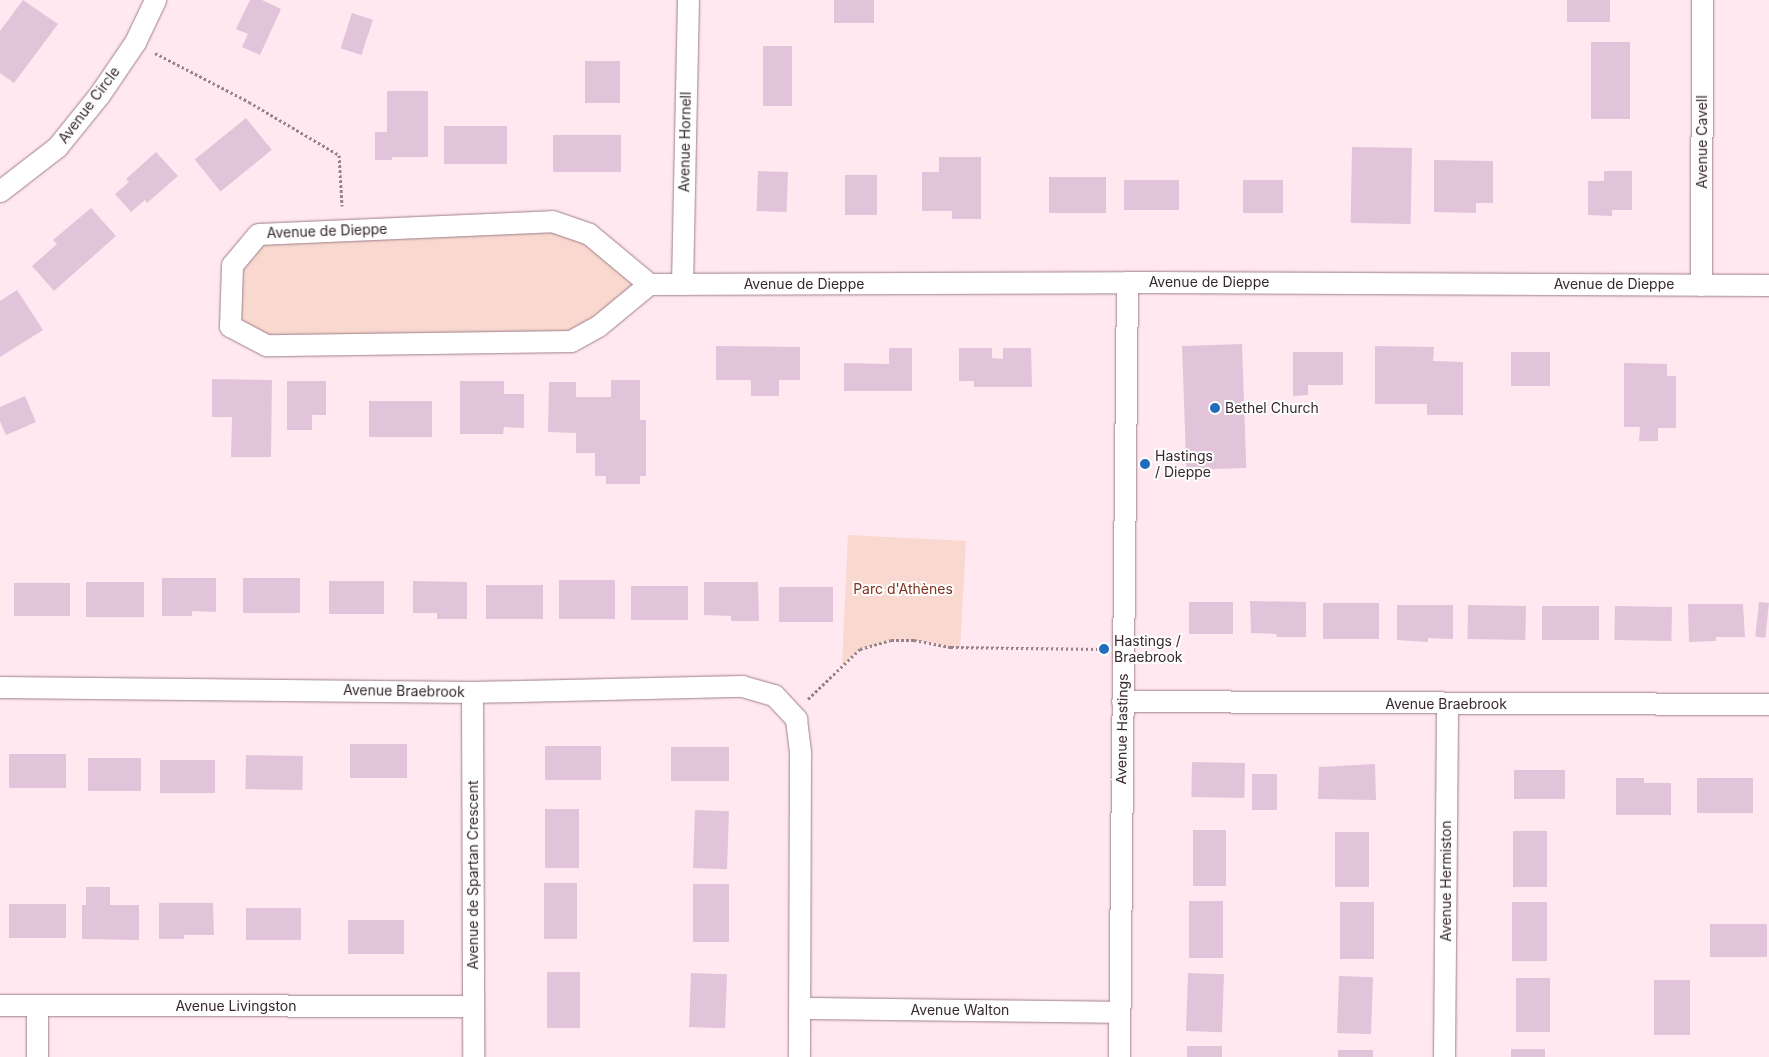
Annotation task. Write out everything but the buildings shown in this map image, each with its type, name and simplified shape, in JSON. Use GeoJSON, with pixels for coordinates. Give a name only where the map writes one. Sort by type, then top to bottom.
{"type":"FeatureCollection","features":[{"type":"Feature","properties":{"kind":"street","name":"Avenue Circle"},"geometry":{"type":"LineString","coordinates":[[0,191],[57,147],[99,95],[134,42],[156,0]]}},
{"type":"Feature","properties":{"kind":"street","name":"Avenue Hornell"},"geometry":{"type":"LineString","coordinates":[[682,284],[688,0]]}},
{"type":"Feature","properties":{"kind":"street","name":"Avenue Cavell"},"geometry":{"type":"LineString","coordinates":[[1701,285],[1702,0]]}},
{"type":"Feature","properties":{"kind":"street","name":"Avenue de Dieppe"},"geometry":{"type":"LineString","coordinates":[[649,284],[589,234],[552,221],[258,234],[232,265],[230,326],[266,345],[571,341],[598,326],[649,284],[1127,282],[1769,285]]}},
{"type":"Feature","properties":{"kind":"street","name":"Avenue Hastings"},"geometry":{"type":"LineString","coordinates":[[1119,1057],[1127,282]]}},
{"type":"Feature","properties":{"kind":"street","name":"Avenue Braebrook"},"geometry":{"type":"LineString","coordinates":[[0,687],[472,692],[742,686],[774,695],[796,719],[800,754],[800,1008]]}},
{"type":"Feature","properties":{"kind":"street","name":"Avenue de Spartan Crescent"},"geometry":{"type":"LineString","coordinates":[[472,692],[473,1057]]}},
{"type":"Feature","properties":{"kind":"street","name":"Avenue Braebrook"},"geometry":{"type":"LineString","coordinates":[[1122,701],[1769,704]]}},
{"type":"Feature","properties":{"kind":"street","name":"Avenue Hermiston"},"geometry":{"type":"LineString","coordinates":[[1444,1057],[1447,704]]}},
{"type":"Feature","properties":{"kind":"street","name":"Avenue Livingston"},"geometry":{"type":"LineString","coordinates":[[0,1005],[473,1006]]}},
{"type":"Feature","properties":{"kind":"street"},"geometry":{"type":"LineString","coordinates":[[36,1057],[37,1005]]}},
{"type":"Feature","properties":{"kind":"street","name":"Avenue Walton"},"geometry":{"type":"LineString","coordinates":[[800,1008],[1120,1012]]}},
{"type":"Feature","properties":{"kind":"street"},"geometry":{"type":"LineString","coordinates":[[799,1057],[800,1008]]}},
{"type":"Feature","properties":{"kind":"path"},"geometry":{"type":"LineString","coordinates":[[134,42],[249,102],[339,155],[344,230]]}},
{"type":"Feature","properties":{"kind":"path"},"geometry":{"type":"LineString","coordinates":[[808,699],[860,649],[891,640],[914,640],[950,648],[1101,649]]}},
{"type":"Feature","properties":{"kind":"green space"},"geometry":{"type":"Polygon","coordinates":[[[552,221],[649,284],[571,341],[266,345],[230,326],[232,265],[258,234],[552,221]]]}},
{"type":"Feature","properties":{"kind":"green space","name":"Parc d'Athènes"},"geometry":{"type":"Polygon","coordinates":[[[848,535],[966,541],[960,648],[914,640],[891,640],[860,649],[842,666],[848,535]]]}},
{"type":"Feature","properties":{"kind":"place","name":"Bethel Church"},"geometry":{"type":"Point","coordinates":[1215,408]}},
{"type":"Feature","properties":{"kind":"place","name":"Hastings / Dieppe"},"geometry":{"type":"Point","coordinates":[1145,464]}},
{"type":"Feature","properties":{"kind":"place","name":"Hastings / Braebrook"},"geometry":{"type":"Point","coordinates":[1104,649]}}]}
